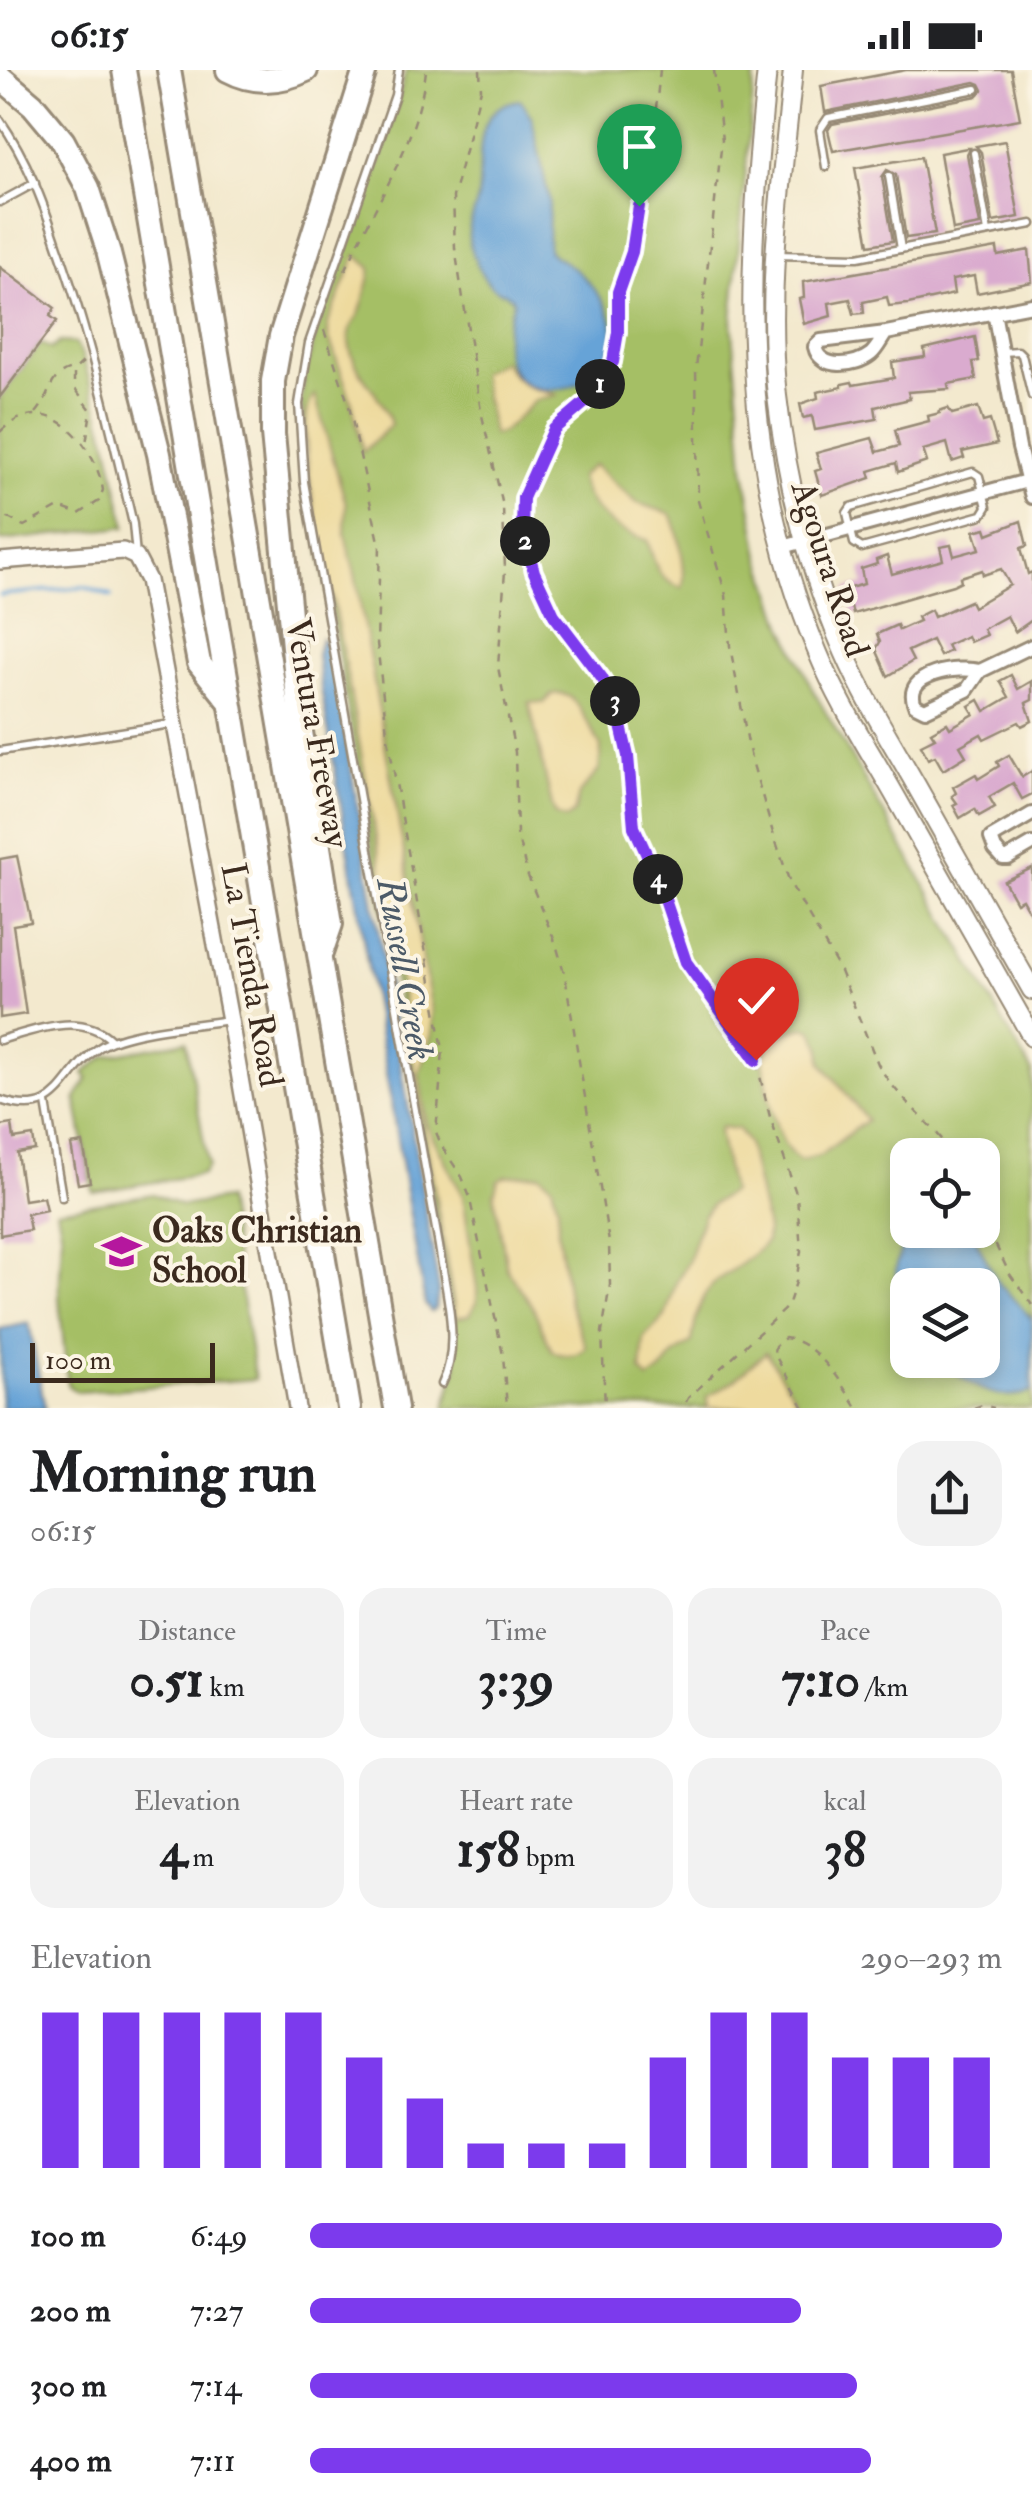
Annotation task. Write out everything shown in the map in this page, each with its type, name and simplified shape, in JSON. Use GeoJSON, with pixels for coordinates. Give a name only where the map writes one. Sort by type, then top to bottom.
{"type":"FeatureCollection","features":[{"type":"Feature","properties":{"kind":"highway"},"geometry":{"type":"LineString","coordinates":[[124,70],[350,1408]]}},
{"type":"Feature","properties":{"kind":"highway","name":"Ventura Freeway"},"geometry":{"type":"LineString","coordinates":[[168,70],[396,1408]]}},
{"type":"Feature","properties":{"kind":"highway"},"geometry":{"type":"LineString","coordinates":[[228,70],[264,82],[306,70]]}},
{"type":"Feature","properties":{"kind":"highway"},"geometry":{"type":"LineString","coordinates":[[320,957],[331,924],[300,732],[273,434],[273,382],[280,336],[365,70]]}},
{"type":"Feature","properties":{"kind":"highway"},"geometry":{"type":"LineString","coordinates":[[0,77],[33,105],[63,141],[88,188],[108,250],[159,454],[199,662],[230,703]]}},
{"type":"Feature","properties":{"kind":"main road","name":"Agoura Road"},"geometry":{"type":"LineString","coordinates":[[766,70],[751,252],[752,367],[758,427],[783,547],[798,600],[840,698],[1032,1037]]}},
{"type":"Feature","properties":{"kind":"main road","name":"Agoura Road"},"geometry":{"type":"LineString","coordinates":[[793,70],[776,254],[776,393],[805,542],[833,625],[866,699],[1032,990]]}},
{"type":"Feature","properties":{"kind":"main road"},"geometry":{"type":"LineString","coordinates":[[751,252],[776,254]]}},
{"type":"Feature","properties":{"kind":"street"},"geometry":{"type":"LineString","coordinates":[[886,334],[866,357],[834,364],[824,363],[817,356],[816,347],[821,341],[886,334],[1032,305]]}},
{"type":"Feature","properties":{"kind":"street"},"geometry":{"type":"LineString","coordinates":[[994,312],[1032,497]]}},
{"type":"Feature","properties":{"kind":"street"},"geometry":{"type":"LineString","coordinates":[[783,547],[1027,482]]}},
{"type":"Feature","properties":{"kind":"street"},"geometry":{"type":"LineString","coordinates":[[0,561],[110,550],[136,558]]}},
{"type":"Feature","properties":{"kind":"street","name":"La Tienda Road"},"geometry":{"type":"LineString","coordinates":[[136,558],[148,580],[176,723],[296,1408]]}},
{"type":"Feature","properties":{"kind":"street"},"geometry":{"type":"LineString","coordinates":[[980,670],[960,666],[920,682],[913,688],[915,706],[925,710],[967,690],[980,670],[1032,646]]}},
{"type":"Feature","properties":{"kind":"street"},"geometry":{"type":"LineString","coordinates":[[1032,814],[991,838],[1003,858],[1032,844]]}},
{"type":"Feature","properties":{"kind":"lane"},"geometry":{"type":"LineString","coordinates":[[399,70],[395,95],[309,343],[298,404],[304,482],[450,1320],[450,1367],[442,1384]]}},
{"type":"Feature","properties":{"kind":"lane"},"geometry":{"type":"LineString","coordinates":[[826,168],[820,130],[828,118],[976,89]]}},
{"type":"Feature","properties":{"kind":"lane"},"geometry":{"type":"LineString","coordinates":[[0,120],[3,132],[35,183],[84,320],[133,524],[136,558]]}},
{"type":"Feature","properties":{"kind":"lane"},"geometry":{"type":"LineString","coordinates":[[974,153],[988,232]]}},
{"type":"Feature","properties":{"kind":"lane"},"geometry":{"type":"LineString","coordinates":[[890,176],[901,249]]}},
{"type":"Feature","properties":{"kind":"lane"},"geometry":{"type":"LineString","coordinates":[[0,202],[35,183]]}},
{"type":"Feature","properties":{"kind":"lane"},"geometry":{"type":"LineString","coordinates":[[776,254],[858,257],[1032,224]]}},
{"type":"Feature","properties":{"kind":"lane"},"geometry":{"type":"LineString","coordinates":[[1002,352],[1022,354],[1032,396]]}},
{"type":"Feature","properties":{"kind":"lane"},"geometry":{"type":"LineString","coordinates":[[976,473],[984,492],[987,507],[982,515],[862,548],[854,543],[847,513],[851,507],[976,473]]}},
{"type":"Feature","properties":{"kind":"lane"},"geometry":{"type":"LineString","coordinates":[[0,751],[176,723]]}},
{"type":"Feature","properties":{"kind":"lane"},"geometry":{"type":"LineString","coordinates":[[0,1100],[46,1103],[56,1096],[80,1063],[112,1040],[230,1020]]}},
{"type":"Feature","properties":{"kind":"lane"},"geometry":{"type":"LineString","coordinates":[[0,1040],[50,1026],[70,1025],[92,1027],[112,1040]]}},
{"type":"Feature","properties":{"kind":"lane"},"geometry":{"type":"LineString","coordinates":[[46,1103],[62,1197]]}},
{"type":"Feature","properties":{"kind":"path"},"geometry":{"type":"LineString","coordinates":[[346,270],[414,127],[426,70]]}},
{"type":"Feature","properties":{"kind":"path"},"geometry":{"type":"LineString","coordinates":[[480,70],[481,89],[453,197],[455,248],[481,410],[504,506],[505,571],[498,667],[515,752],[517,835],[565,976],[609,1242],[610,1285],[602,1332],[605,1408]]}},
{"type":"Feature","properties":{"kind":"path"},"geometry":{"type":"LineString","coordinates":[[660,70],[652,146],[632,252],[616,304],[615,356],[589,399],[554,429],[525,492],[520,519],[534,572],[554,615],[602,678],[616,704],[628,756],[631,807],[638,836],[658,879],[686,962],[756,1060],[770,1118],[797,1196],[801,1251],[792,1300],[782,1314],[688,1398],[683,1408]]}},
{"type":"Feature","properties":{"kind":"path"},"geometry":{"type":"LineString","coordinates":[[714,70],[722,140],[699,331],[696,491],[726,595],[730,646],[750,754],[790,883],[834,960],[878,1064],[886,1078],[943,1138]]}},
{"type":"Feature","properties":{"kind":"path"},"geometry":{"type":"LineString","coordinates":[[324,324],[349,406],[381,550],[377,643],[386,732],[444,1050],[436,1132],[468,1195],[503,1355],[506,1408]]}},
{"type":"Feature","properties":{"kind":"path"},"geometry":{"type":"LineString","coordinates":[[33,416],[45,404],[49,386],[58,374],[74,370],[93,358]]}},
{"type":"Feature","properties":{"kind":"path"},"geometry":{"type":"LineString","coordinates":[[74,370],[74,387],[91,410],[86,445]]}},
{"type":"Feature","properties":{"kind":"path"},"geometry":{"type":"LineString","coordinates":[[0,432],[33,416],[55,418],[75,431],[86,445],[103,490],[90,509],[79,514],[59,507],[24,526],[8,518],[0,519]]}},
{"type":"Feature","properties":{"kind":"path"},"geometry":{"type":"LineString","coordinates":[[997,1248],[1032,1305]]}},
{"type":"Feature","properties":{"kind":"path"},"geometry":{"type":"LineString","coordinates":[[804,1408],[774,1354],[774,1346],[785,1338],[796,1340],[815,1355],[858,1408]]}},
{"type":"Feature","properties":{"kind":"path"},"geometry":{"type":"LineString","coordinates":[[974,1408],[994,1408]]}},
{"type":"Feature","properties":{"kind":"green space"},"geometry":{"type":"Polygon","coordinates":[[[406,70],[755,70],[732,320],[744,467],[760,556],[783,625],[813,690],[1032,1072],[1032,1408],[445,1408],[457,1367],[453,1321],[310,490],[301,401],[316,332],[384,150],[406,70]]]}},
{"type":"Feature","properties":{"kind":"green space"},"geometry":{"type":"Polygon","coordinates":[[[60,342],[75,343],[82,355],[107,440],[126,527],[0,541],[0,397],[41,343],[51,349],[60,342]]]}},
{"type":"Feature","properties":{"kind":"green space"},"geometry":{"type":"Polygon","coordinates":[[[186,1041],[208,1166],[203,1174],[93,1192],[76,1099],[88,1078],[84,1073],[106,1056],[186,1041]]]}},
{"type":"Feature","properties":{"kind":"green space"},"geometry":{"type":"Polygon","coordinates":[[[153,1194],[182,1206],[226,1199],[255,1379],[78,1392],[68,1386],[59,1298],[62,1235],[57,1210],[153,1194]]]}},
{"type":"Feature","properties":{"kind":"sand"},"geometry":{"type":"Polygon","coordinates":[[[356,255],[371,268],[349,342],[356,365],[391,425],[363,452],[352,403],[328,336],[328,323],[356,255]]]}},
{"type":"Feature","properties":{"kind":"sand"},"geometry":{"type":"Polygon","coordinates":[[[503,361],[526,385],[558,395],[536,400],[503,432],[493,435],[480,373],[503,361]]]}},
{"type":"Feature","properties":{"kind":"sand"},"geometry":{"type":"Polygon","coordinates":[[[315,395],[346,504],[345,535],[432,1011],[432,1034],[419,1073],[427,1126],[463,1196],[477,1302],[469,1315],[456,1318],[366,780],[307,461],[308,409],[315,395]]]}},
{"type":"Feature","properties":{"kind":"sand"},"geometry":{"type":"Polygon","coordinates":[[[594,465],[637,503],[671,514],[681,551],[682,588],[661,575],[647,540],[613,525],[595,509],[580,476],[594,465]]]}},
{"type":"Feature","properties":{"kind":"sand"},"geometry":{"type":"Polygon","coordinates":[[[561,693],[579,707],[601,747],[599,770],[579,794],[574,813],[566,819],[556,815],[552,806],[529,702],[544,703],[552,694],[561,693]]]}},
{"type":"Feature","properties":{"kind":"sand"},"geometry":{"type":"Polygon","coordinates":[[[805,1027],[813,1031],[821,1047],[822,1063],[867,1120],[821,1155],[801,1161],[784,1144],[778,1130],[763,1059],[768,1046],[778,1037],[805,1027]]]}},
{"type":"Feature","properties":{"kind":"sand"},"geometry":{"type":"Polygon","coordinates":[[[721,1127],[738,1129],[748,1143],[767,1229],[766,1242],[709,1289],[696,1318],[692,1342],[648,1379],[641,1371],[644,1338],[665,1316],[703,1216],[712,1204],[731,1192],[721,1127]]]}},
{"type":"Feature","properties":{"kind":"sand"},"geometry":{"type":"Polygon","coordinates":[[[540,1174],[552,1185],[558,1207],[569,1303],[586,1347],[574,1355],[552,1351],[532,1305],[507,1269],[494,1194],[498,1180],[540,1174]]]}},
{"type":"Feature","properties":{"kind":"sand"},"geometry":{"type":"Polygon","coordinates":[[[766,1352],[794,1396],[797,1408],[708,1408],[707,1397],[733,1381],[766,1352]]]}},
{"type":"Feature","properties":{"kind":"water"},"geometry":{"type":"Polygon","coordinates":[[[520,100],[532,118],[549,200],[548,250],[586,279],[610,315],[613,343],[601,366],[580,382],[556,389],[532,386],[513,372],[506,344],[514,301],[487,281],[469,242],[485,125],[492,113],[520,100]]]}},
{"type":"Feature","properties":{"kind":"water"},"geometry":{"type":"Polygon","coordinates":[[[321,638],[327,645],[338,692],[439,1289],[431,1312],[425,1304],[320,682],[317,655],[321,638]]]}},
{"type":"Feature","properties":{"kind":"water"},"geometry":{"type":"Polygon","coordinates":[[[903,1248],[980,1248],[990,1268],[897,1268],[903,1248]]]}},
{"type":"Feature","properties":{"kind":"water"},"geometry":{"type":"Polygon","coordinates":[[[1000,1284],[1032,1319],[1032,1391],[1006,1396],[963,1378],[1000,1378],[1000,1284]]]}},
{"type":"Feature","properties":{"kind":"water"},"geometry":{"type":"Polygon","coordinates":[[[29,1323],[45,1408],[2,1408],[0,1329],[29,1323]]]}},
{"type":"Feature","properties":{"kind":"building"},"geometry":{"type":"Polygon","coordinates":[[[906,70],[1011,70],[1020,119],[833,151],[828,130],[832,124],[977,96],[983,90],[975,82],[825,112],[821,86],[906,70]]]}},
{"type":"Feature","properties":{"kind":"building"},"geometry":{"type":"Polygon","coordinates":[[[1005,141],[1019,217],[993,222],[981,152],[976,146],[1005,141]]]}},
{"type":"Feature","properties":{"kind":"building"},"geometry":{"type":"Polygon","coordinates":[[[970,148],[967,154],[980,225],[953,230],[940,153],[970,148]]]}},
{"type":"Feature","properties":{"kind":"building"},"geometry":{"type":"Polygon","coordinates":[[[921,157],[935,234],[906,238],[896,175],[887,170],[882,177],[893,241],[869,245],[855,168],[921,157]]]}},
{"type":"Feature","properties":{"kind":"building"},"geometry":{"type":"Polygon","coordinates":[[[997,248],[998,256],[1029,250],[1032,282],[977,293],[974,276],[952,280],[954,294],[889,306],[887,297],[863,302],[864,313],[854,314],[850,299],[829,303],[831,316],[804,324],[799,299],[804,298],[803,282],[997,248]]]}},
{"type":"Feature","properties":{"kind":"building"},"geometry":{"type":"Polygon","coordinates":[[[0,267],[55,308],[50,316],[57,321],[0,397],[0,267]]]}},
{"type":"Feature","properties":{"kind":"building"},"geometry":{"type":"Polygon","coordinates":[[[975,337],[979,361],[973,362],[976,379],[948,384],[949,389],[908,392],[910,399],[875,407],[877,419],[815,430],[812,416],[803,418],[800,404],[818,398],[817,392],[852,382],[853,385],[894,378],[892,362],[925,357],[924,349],[975,337]]]}},
{"type":"Feature","properties":{"kind":"building"},"geometry":{"type":"Polygon","coordinates":[[[978,407],[983,422],[990,420],[997,444],[962,452],[964,458],[952,462],[947,443],[923,450],[927,462],[898,472],[896,463],[869,471],[871,478],[822,495],[815,471],[821,469],[816,453],[872,438],[877,452],[899,446],[895,430],[929,421],[928,416],[948,408],[952,414],[978,407]]]}},
{"type":"Feature","properties":{"kind":"building"},"geometry":{"type":"Polygon","coordinates":[[[1021,521],[1027,546],[1021,548],[1028,574],[1032,572],[1032,620],[1015,632],[1007,616],[983,629],[986,635],[970,642],[967,636],[947,645],[950,651],[940,656],[932,640],[908,651],[913,661],[888,676],[876,649],[880,642],[877,634],[897,625],[899,630],[931,610],[934,617],[970,601],[973,607],[1010,585],[1001,569],[983,575],[982,570],[960,577],[961,581],[953,585],[853,614],[846,589],[864,584],[861,569],[887,556],[892,574],[943,560],[940,547],[951,545],[954,556],[980,549],[974,531],[986,528],[988,534],[1021,521]]]}},
{"type":"Feature","properties":{"kind":"building"},"geometry":{"type":"Polygon","coordinates":[[[1011,675],[1018,689],[1032,681],[1032,700],[1026,703],[1032,721],[1022,726],[1019,722],[984,739],[981,734],[960,746],[966,756],[943,770],[935,756],[928,759],[921,745],[935,738],[931,732],[947,723],[950,728],[974,714],[969,706],[979,700],[985,711],[1009,697],[1000,681],[1011,675]]]}},
{"type":"Feature","properties":{"kind":"building"},"geometry":{"type":"Polygon","coordinates":[[[1009,755],[1022,777],[1032,771],[1032,794],[1022,799],[1013,783],[989,797],[995,807],[979,816],[975,809],[960,818],[953,805],[957,803],[952,796],[956,793],[953,787],[976,774],[978,779],[1009,755]]]}},
{"type":"Feature","properties":{"kind":"building"},"geometry":{"type":"Polygon","coordinates":[[[17,856],[31,922],[13,925],[26,1014],[0,1018],[0,859],[17,856]]]}},
{"type":"Feature","properties":{"kind":"building"},"geometry":{"type":"Polygon","coordinates":[[[1032,868],[1032,917],[1022,899],[1016,902],[1004,881],[1032,868]]]}},
{"type":"Feature","properties":{"kind":"building"},"geometry":{"type":"Polygon","coordinates":[[[12,1124],[14,1139],[33,1136],[35,1150],[17,1153],[24,1200],[43,1197],[46,1210],[27,1214],[30,1230],[0,1235],[0,1126],[12,1124]]]}},
{"type":"Feature","properties":{"kind":"building"},"geometry":{"type":"Polygon","coordinates":[[[83,1143],[90,1182],[78,1184],[71,1145],[83,1143]]]}},
{"type":"Feature","properties":{"kind":"waterway"},"geometry":{"type":"LineString","coordinates":[[0,595],[85,587],[111,596]]}},
{"type":"Feature","properties":{"kind":"place","name":"Oaks Christian School"},"geometry":{"type":"Point","coordinates":[122,1251]}},
{"type":"Feature","properties":{"kind":"route"},"geometry":{"type":"LineString","coordinates":[[639,206],[632,252],[618,292],[618,344],[613,362],[589,399],[554,429],[523,498],[522,527],[534,572],[554,615],[602,678],[616,704],[628,756],[634,827],[658,879],[686,962],[756,1060]]}},
{"type":"Feature","properties":{"kind":"water label","name":"Russell Creek"},"geometry":{"type":"Point","coordinates":[405,969]}}]}
